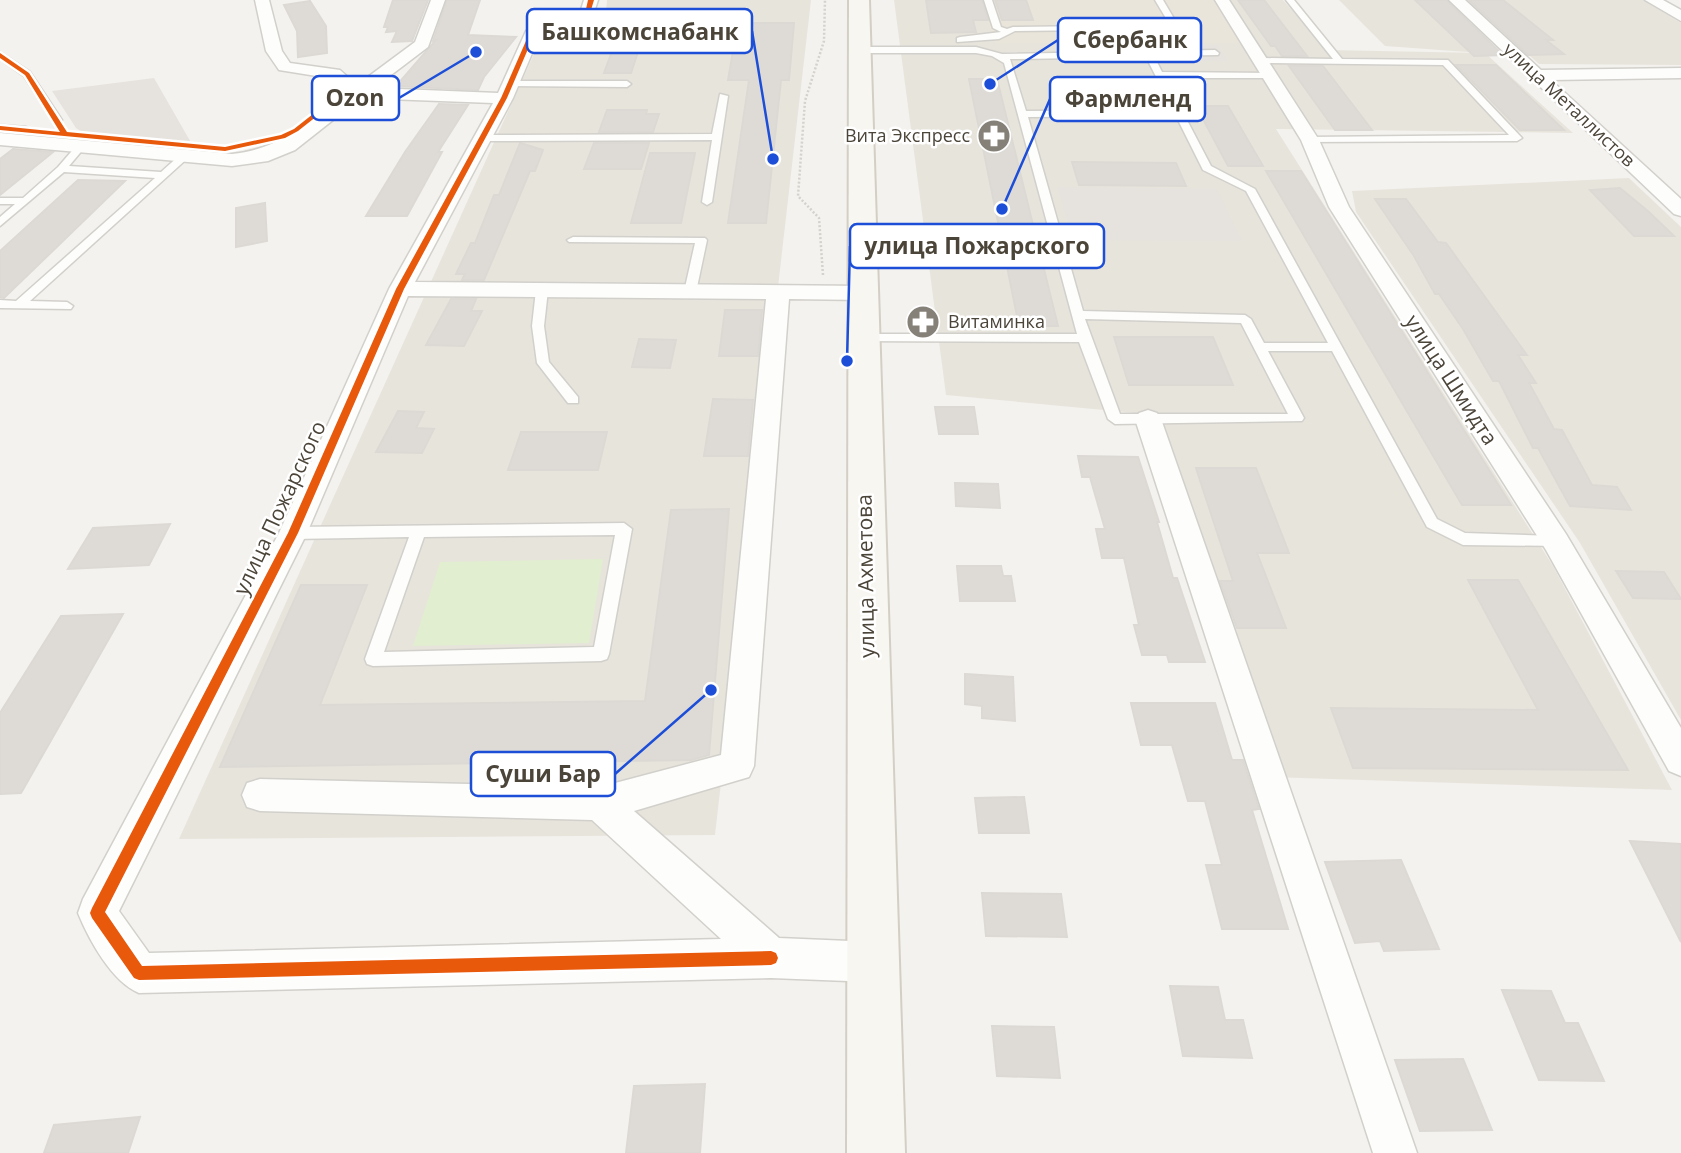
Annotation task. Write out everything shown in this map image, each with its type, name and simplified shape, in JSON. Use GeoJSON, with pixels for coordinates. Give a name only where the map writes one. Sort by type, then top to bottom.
{"type":"FeatureCollection","features":[{"type":"Feature","properties":{"kind":"main road","name":"улица Ахметова"},"geometry":{"type":"LineString","coordinates":[[859,0],[876,1153]]}},
{"type":"Feature","properties":{"kind":"street"},"geometry":{"type":"LineString","coordinates":[[262,0],[274,51],[285,67],[334,74],[356,93],[507,91]]}},
{"type":"Feature","properties":{"kind":"street"},"geometry":{"type":"LineString","coordinates":[[0,139],[232,160],[261,157],[288,146],[422,44],[438,0]]}},
{"type":"Feature","properties":{"kind":"street","name":"улица Шмидта"},"geometry":{"type":"LineString","coordinates":[[1222,0],[1310,140],[1339,207],[1556,542],[1681,760]]}},
{"type":"Feature","properties":{"kind":"street","name":"улица Металлистов"},"geometry":{"type":"LineString","coordinates":[[1456,0],[1681,210]]}},
{"type":"Feature","properties":{"kind":"street"},"geometry":{"type":"LineString","coordinates":[[1652,0],[1681,16]]}},
{"type":"Feature","properties":{"kind":"street","name":"улица Пожарского"},"geometry":{"type":"LineString","coordinates":[[589,10],[532,34],[507,91],[400,289],[293,533],[97,914],[139,973],[771,958]]}},
{"type":"Feature","properties":{"kind":"street"},"geometry":{"type":"LineString","coordinates":[[1539,75],[1681,73]]}},
{"type":"Feature","properties":{"kind":"street"},"geometry":{"type":"LineString","coordinates":[[400,289],[863,293]]}},
{"type":"Feature","properties":{"kind":"street"},"geometry":{"type":"LineString","coordinates":[[260,795],[600,804],[737,766],[778,292]]}},
{"type":"Feature","properties":{"kind":"street"},"geometry":{"type":"LineString","coordinates":[[1148,419],[1395,1153]]}},
{"type":"Feature","properties":{"kind":"street"},"geometry":{"type":"LineString","coordinates":[[600,804],[771,958],[873,962]]}},
{"type":"Feature","properties":{"kind":"lane"},"geometry":{"type":"LineString","coordinates":[[988,0],[997,28],[1008,32]]}},
{"type":"Feature","properties":{"kind":"lane"},"geometry":{"type":"LineString","coordinates":[[859,46],[985,40],[1013,29],[1175,27],[1159,0]]}},
{"type":"Feature","properties":{"kind":"lane"},"geometry":{"type":"LineString","coordinates":[[1290,0],[1338,59]]}},
{"type":"Feature","properties":{"kind":"lane"},"geometry":{"type":"LineString","coordinates":[[859,46],[976,50],[1008,62],[1084,338],[1115,419],[1297,418],[1245,319],[1078,315]]}},
{"type":"Feature","properties":{"kind":"lane"},"geometry":{"type":"LineString","coordinates":[[1000,57],[1215,53]]}},
{"type":"Feature","properties":{"kind":"lane"},"geometry":{"type":"LineString","coordinates":[[1149,54],[1207,168],[1250,189],[1432,523],[1463,539],[1556,542]]}},
{"type":"Feature","properties":{"kind":"lane"},"geometry":{"type":"LineString","coordinates":[[0,55],[27,74],[57,120]]}},
{"type":"Feature","properties":{"kind":"lane"},"geometry":{"type":"LineString","coordinates":[[1159,75],[1266,68],[1338,59],[1445,62],[1517,138],[1310,140]]}},
{"type":"Feature","properties":{"kind":"lane"},"geometry":{"type":"LineString","coordinates":[[507,91],[627,84]]}},
{"type":"Feature","properties":{"kind":"lane"},"geometry":{"type":"LineString","coordinates":[[707,202],[723,96]]}},
{"type":"Feature","properties":{"kind":"lane"},"geometry":{"type":"LineString","coordinates":[[1022,114],[1179,113]]}},
{"type":"Feature","properties":{"kind":"lane"},"geometry":{"type":"LineString","coordinates":[[0,128],[26,130]]}},
{"type":"Feature","properties":{"kind":"lane"},"geometry":{"type":"LineString","coordinates":[[482,138],[717,137]]}},
{"type":"Feature","properties":{"kind":"lane"},"geometry":{"type":"LineString","coordinates":[[0,223],[62,169],[80,146]]}},
{"type":"Feature","properties":{"kind":"lane"},"geometry":{"type":"LineString","coordinates":[[20,304],[185,156]]}},
{"type":"Feature","properties":{"kind":"lane"},"geometry":{"type":"LineString","coordinates":[[62,169],[162,175]]}},
{"type":"Feature","properties":{"kind":"lane"},"geometry":{"type":"LineString","coordinates":[[0,201],[24,201]]}},
{"type":"Feature","properties":{"kind":"lane"},"geometry":{"type":"LineString","coordinates":[[573,240],[702,235],[690,292]]}},
{"type":"Feature","properties":{"kind":"lane"},"geometry":{"type":"LineString","coordinates":[[542,290],[538,326],[542,363],[573,400]]}},
{"type":"Feature","properties":{"kind":"lane"},"geometry":{"type":"LineString","coordinates":[[0,304],[67,306]]}},
{"type":"Feature","properties":{"kind":"lane"},"geometry":{"type":"LineString","coordinates":[[862,338],[1084,338]]}},
{"type":"Feature","properties":{"kind":"lane"},"geometry":{"type":"LineString","coordinates":[[1260,347],[1336,347]]}},
{"type":"Feature","properties":{"kind":"lane"},"geometry":{"type":"LineString","coordinates":[[293,533],[624,529],[601,654],[373,659],[418,533]]}},
{"type":"Feature","properties":{"kind":"path"},"geometry":{"type":"LineString","coordinates":[[824,293],[819,218],[798,196],[805,101],[824,41],[825,0]]}},
{"type":"Feature","properties":{"kind":"shaded area"},"geometry":{"type":"Polygon","coordinates":[[[607,0],[811,0],[715,835],[179,839],[543,34],[605,23],[607,0]]]}},
{"type":"Feature","properties":{"kind":"shaded area"},"geometry":{"type":"Polygon","coordinates":[[[894,0],[1283,0],[1328,50],[1481,53],[1385,46],[1339,0],[1443,0],[1484,52],[1573,133],[1276,129],[1553,566],[1672,790],[1269,777],[1146,414],[946,395],[894,0]]]}},
{"type":"Feature","properties":{"kind":"shaded area"},"geometry":{"type":"Polygon","coordinates":[[[981,0],[1215,0],[1244,43],[995,43],[981,0]]]}},
{"type":"Feature","properties":{"kind":"shaded area"},"geometry":{"type":"Polygon","coordinates":[[[1466,0],[1643,0],[1681,23],[1681,65],[1539,64],[1466,0]]]}},
{"type":"Feature","properties":{"kind":"shaded area"},"geometry":{"type":"Polygon","coordinates":[[[1218,45],[1228,61],[1169,61],[1160,46],[1218,45]]]}},
{"type":"Feature","properties":{"kind":"shaded area"},"geometry":{"type":"Polygon","coordinates":[[[154,78],[193,146],[83,133],[76,128],[52,91],[154,78]]]}},
{"type":"Feature","properties":{"kind":"shaded area"},"geometry":{"type":"Polygon","coordinates":[[[1046,117],[1145,117],[1147,122],[1048,122],[1046,117]]]}},
{"type":"Feature","properties":{"kind":"shaded area"},"geometry":{"type":"Polygon","coordinates":[[[1629,178],[1681,227],[1681,720],[1580,543],[1356,212],[1352,191],[1629,178]]]}},
{"type":"Feature","properties":{"kind":"shaded area"},"geometry":{"type":"Polygon","coordinates":[[[1058,187],[1217,189],[1242,241],[1072,240],[1058,187]]]}},
{"type":"Feature","properties":{"kind":"green space"},"geometry":{"type":"Polygon","coordinates":[[[603,559],[589,643],[413,646],[440,562],[603,559]]]}},
{"type":"Feature","properties":{"kind":"building"},"geometry":{"type":"Polygon","coordinates":[[[393,0],[428,0],[412,41],[392,42],[397,31],[386,32],[388,27],[384,27],[393,0]]]}},
{"type":"Feature","properties":{"kind":"building"},"geometry":{"type":"Polygon","coordinates":[[[447,0],[480,0],[468,35],[516,37],[484,77],[478,90],[396,86],[436,40],[433,41],[447,0]]]}},
{"type":"Feature","properties":{"kind":"building"},"geometry":{"type":"Polygon","coordinates":[[[926,0],[982,0],[988,20],[973,20],[976,32],[931,33],[926,0]]]}},
{"type":"Feature","properties":{"kind":"building"},"geometry":{"type":"Polygon","coordinates":[[[995,0],[1026,0],[1033,20],[1002,20],[995,0]]]}},
{"type":"Feature","properties":{"kind":"building"},"geometry":{"type":"Polygon","coordinates":[[[1238,0],[1264,0],[1307,56],[1282,56],[1275,46],[1271,46],[1238,0]]]}},
{"type":"Feature","properties":{"kind":"building"},"geometry":{"type":"Polygon","coordinates":[[[1415,0],[1446,0],[1503,55],[1474,56],[1415,0]]]}},
{"type":"Feature","properties":{"kind":"building"},"geometry":{"type":"Polygon","coordinates":[[[1469,0],[1503,0],[1553,40],[1546,40],[1564,54],[1528,55],[1469,0]]]}},
{"type":"Feature","properties":{"kind":"building"},"geometry":{"type":"Polygon","coordinates":[[[310,1],[326,26],[327,53],[298,57],[297,31],[284,5],[310,1]]]}},
{"type":"Feature","properties":{"kind":"building"},"geometry":{"type":"Polygon","coordinates":[[[624,19],[649,19],[631,73],[604,73],[624,19]]]}},
{"type":"Feature","properties":{"kind":"building"},"geometry":{"type":"Polygon","coordinates":[[[738,23],[794,23],[789,80],[781,80],[766,223],[728,223],[749,80],[728,80],[738,23]]]}},
{"type":"Feature","properties":{"kind":"building"},"geometry":{"type":"Polygon","coordinates":[[[1456,65],[1496,65],[1564,130],[1520,130],[1456,65]]]}},
{"type":"Feature","properties":{"kind":"building"},"geometry":{"type":"Polygon","coordinates":[[[1289,66],[1323,66],[1372,130],[1335,130],[1289,66]]]}},
{"type":"Feature","properties":{"kind":"building"},"geometry":{"type":"Polygon","coordinates":[[[969,79],[997,79],[1058,326],[1019,326],[969,79]]]}},
{"type":"Feature","properties":{"kind":"building"},"geometry":{"type":"Polygon","coordinates":[[[439,104],[468,105],[438,152],[442,152],[407,216],[366,216],[405,152],[439,104]]]}},
{"type":"Feature","properties":{"kind":"building"},"geometry":{"type":"Polygon","coordinates":[[[1196,106],[1228,106],[1263,166],[1228,166],[1196,106]]]}},
{"type":"Feature","properties":{"kind":"building"},"geometry":{"type":"Polygon","coordinates":[[[607,110],[647,110],[646,114],[659,114],[653,132],[599,132],[607,110]]]}},
{"type":"Feature","properties":{"kind":"building"},"geometry":{"type":"Polygon","coordinates":[[[520,143],[543,150],[535,171],[530,171],[484,280],[462,280],[465,274],[456,274],[471,243],[475,243],[494,195],[499,195],[520,143]]]}},
{"type":"Feature","properties":{"kind":"building"},"geometry":{"type":"Polygon","coordinates":[[[594,143],[649,143],[641,169],[584,169],[594,143]]]}},
{"type":"Feature","properties":{"kind":"building"},"geometry":{"type":"Polygon","coordinates":[[[13,149],[53,152],[0,195],[0,159],[13,149]]]}},
{"type":"Feature","properties":{"kind":"building"},"geometry":{"type":"Polygon","coordinates":[[[650,153],[695,153],[681,223],[631,223],[650,153]]]}},
{"type":"Feature","properties":{"kind":"building"},"geometry":{"type":"Polygon","coordinates":[[[1072,162],[1176,163],[1186,186],[1079,185],[1072,162]]]}},
{"type":"Feature","properties":{"kind":"building"},"geometry":{"type":"Polygon","coordinates":[[[1266,171],[1301,171],[1511,505],[1462,505],[1266,171]]]}},
{"type":"Feature","properties":{"kind":"building"},"geometry":{"type":"Polygon","coordinates":[[[78,180],[125,181],[4,298],[0,297],[0,251],[78,180]]]}},
{"type":"Feature","properties":{"kind":"building"},"geometry":{"type":"Polygon","coordinates":[[[1620,188],[1674,236],[1634,236],[1590,190],[1620,188]]]}},
{"type":"Feature","properties":{"kind":"building"},"geometry":{"type":"Polygon","coordinates":[[[1375,199],[1406,199],[1438,242],[1446,243],[1527,355],[1518,355],[1536,383],[1529,383],[1554,429],[1562,430],[1592,485],[1617,487],[1631,510],[1570,506],[1538,448],[1533,448],[1499,381],[1493,381],[1463,329],[1439,294],[1435,294],[1414,256],[1375,199]]]}},
{"type":"Feature","properties":{"kind":"building"},"geometry":{"type":"Polygon","coordinates":[[[265,203],[267,241],[236,247],[236,208],[265,203]]]}},
{"type":"Feature","properties":{"kind":"building"},"geometry":{"type":"Polygon","coordinates":[[[451,299],[476,299],[471,311],[482,311],[464,346],[426,345],[451,299]]]}},
{"type":"Feature","properties":{"kind":"building"},"geometry":{"type":"Polygon","coordinates":[[[725,310],[762,310],[758,356],[719,356],[725,310]]]}},
{"type":"Feature","properties":{"kind":"building"},"geometry":{"type":"Polygon","coordinates":[[[1114,337],[1213,337],[1233,385],[1129,385],[1114,337]]]}},
{"type":"Feature","properties":{"kind":"building"},"geometry":{"type":"Polygon","coordinates":[[[639,339],[676,340],[670,368],[632,367],[639,339]]]}},
{"type":"Feature","properties":{"kind":"building"},"geometry":{"type":"Polygon","coordinates":[[[713,399],[753,400],[748,456],[704,456],[713,399]]]}},
{"type":"Feature","properties":{"kind":"building"},"geometry":{"type":"Polygon","coordinates":[[[935,407],[974,407],[978,434],[939,434],[935,407]]]}},
{"type":"Feature","properties":{"kind":"building"},"geometry":{"type":"Polygon","coordinates":[[[398,411],[424,412],[416,428],[434,429],[422,453],[376,452],[398,411]]]}},
{"type":"Feature","properties":{"kind":"building"},"geometry":{"type":"Polygon","coordinates":[[[521,432],[607,432],[598,470],[508,470],[521,432]]]}},
{"type":"Feature","properties":{"kind":"building"},"geometry":{"type":"Polygon","coordinates":[[[1078,456],[1138,457],[1159,522],[1173,578],[1177,578],[1205,662],[1169,662],[1167,655],[1142,655],[1134,625],[1139,625],[1124,558],[1102,558],[1096,529],[1105,529],[1090,477],[1082,477],[1078,456]]]}},
{"type":"Feature","properties":{"kind":"building"},"geometry":{"type":"Polygon","coordinates":[[[1196,468],[1256,468],[1289,553],[1257,553],[1286,628],[1237,628],[1220,581],[1233,581],[1196,468]]]}},
{"type":"Feature","properties":{"kind":"building"},"geometry":{"type":"Polygon","coordinates":[[[955,483],[998,484],[1000,508],[956,506],[955,483]]]}},
{"type":"Feature","properties":{"kind":"building"},"geometry":{"type":"Polygon","coordinates":[[[729,509],[709,755],[691,760],[220,767],[301,585],[367,585],[320,705],[645,701],[671,510],[729,509]]]}},
{"type":"Feature","properties":{"kind":"building"},"geometry":{"type":"Polygon","coordinates":[[[170,524],[149,565],[68,569],[93,528],[170,524]]]}},
{"type":"Feature","properties":{"kind":"building"},"geometry":{"type":"Polygon","coordinates":[[[957,566],[1001,566],[1003,576],[1011,576],[1015,601],[960,601],[957,566]]]}},
{"type":"Feature","properties":{"kind":"building"},"geometry":{"type":"Polygon","coordinates":[[[1616,571],[1664,572],[1681,599],[1633,598],[1616,571]]]}},
{"type":"Feature","properties":{"kind":"building"},"geometry":{"type":"Polygon","coordinates":[[[1468,580],[1518,580],[1628,770],[1353,768],[1331,708],[1538,710],[1468,580]]]}},
{"type":"Feature","properties":{"kind":"building"},"geometry":{"type":"Polygon","coordinates":[[[123,614],[21,793],[0,794],[0,713],[61,616],[123,614]]]}},
{"type":"Feature","properties":{"kind":"building"},"geometry":{"type":"Polygon","coordinates":[[[965,674],[1013,677],[1015,721],[982,718],[982,706],[965,704],[965,674]]]}},
{"type":"Feature","properties":{"kind":"building"},"geometry":{"type":"Polygon","coordinates":[[[1131,703],[1215,703],[1232,760],[1243,760],[1259,809],[1252,810],[1288,929],[1222,929],[1206,865],[1222,865],[1205,801],[1188,801],[1172,745],[1141,745],[1131,703]]]}},
{"type":"Feature","properties":{"kind":"building"},"geometry":{"type":"Polygon","coordinates":[[[1024,797],[1029,833],[979,833],[975,798],[1024,797]]]}},
{"type":"Feature","properties":{"kind":"building"},"geometry":{"type":"Polygon","coordinates":[[[1630,841],[1681,844],[1681,942],[1630,841]]]}},
{"type":"Feature","properties":{"kind":"building"},"geometry":{"type":"Polygon","coordinates":[[[1401,860],[1439,949],[1384,951],[1380,941],[1355,943],[1325,862],[1401,860]]]}},
{"type":"Feature","properties":{"kind":"building"},"geometry":{"type":"Polygon","coordinates":[[[982,893],[1061,894],[1067,937],[986,936],[982,893]]]}},
{"type":"Feature","properties":{"kind":"building"},"geometry":{"type":"Polygon","coordinates":[[[1170,986],[1218,987],[1225,1020],[1243,1020],[1252,1058],[1183,1056],[1170,986]]]}},
{"type":"Feature","properties":{"kind":"building"},"geometry":{"type":"Polygon","coordinates":[[[1502,990],[1551,991],[1565,1023],[1578,1023],[1604,1081],[1539,1080],[1502,990]]]}},
{"type":"Feature","properties":{"kind":"building"},"geometry":{"type":"Polygon","coordinates":[[[992,1026],[1054,1027],[1060,1078],[997,1076],[992,1026]]]}},
{"type":"Feature","properties":{"kind":"building"},"geometry":{"type":"Polygon","coordinates":[[[1463,1059],[1492,1130],[1420,1131],[1395,1060],[1463,1059]]]}},
{"type":"Feature","properties":{"kind":"building"},"geometry":{"type":"Polygon","coordinates":[[[705,1084],[700,1153],[626,1153],[634,1086],[705,1084]]]}},
{"type":"Feature","properties":{"kind":"building"},"geometry":{"type":"Polygon","coordinates":[[[140,1117],[128,1153],[44,1153],[54,1125],[140,1117]]]}},
{"type":"Feature","properties":{"kind":"cycle path"},"geometry":{"type":"LineString","coordinates":[[591,0],[586,19],[532,34],[504,98],[400,289],[293,533],[97,913],[139,973],[771,958]]}},
{"type":"Feature","properties":{"kind":"cycle path"},"geometry":{"type":"LineString","coordinates":[[0,55],[27,74],[64,133]]}},
{"type":"Feature","properties":{"kind":"cycle path"},"geometry":{"type":"LineString","coordinates":[[0,128],[225,149],[283,137],[329,104],[356,93]]}},
{"type":"Feature","properties":{"kind":"place","name":"Ozon"},"geometry":{"type":"Point","coordinates":[476,52]}},
{"type":"Feature","properties":{"kind":"place","name":"Сбербанк"},"geometry":{"type":"Point","coordinates":[990,84]}},
{"type":"Feature","properties":{"kind":"place","name":"Вита Экспресс"},"geometry":{"type":"Point","coordinates":[994,136]}},
{"type":"Feature","properties":{"kind":"place","name":"Башкомснабанк"},"geometry":{"type":"Point","coordinates":[773,159]}},
{"type":"Feature","properties":{"kind":"place","name":"Фармленд"},"geometry":{"type":"Point","coordinates":[1002,209]}},
{"type":"Feature","properties":{"kind":"place","name":"Витаминка"},"geometry":{"type":"Point","coordinates":[923,322]}},
{"type":"Feature","properties":{"kind":"place","name":"улица Пожарского"},"geometry":{"type":"Point","coordinates":[847,361]}},
{"type":"Feature","properties":{"kind":"place","name":"Суши Бар"},"geometry":{"type":"Point","coordinates":[711,690]}}]}
